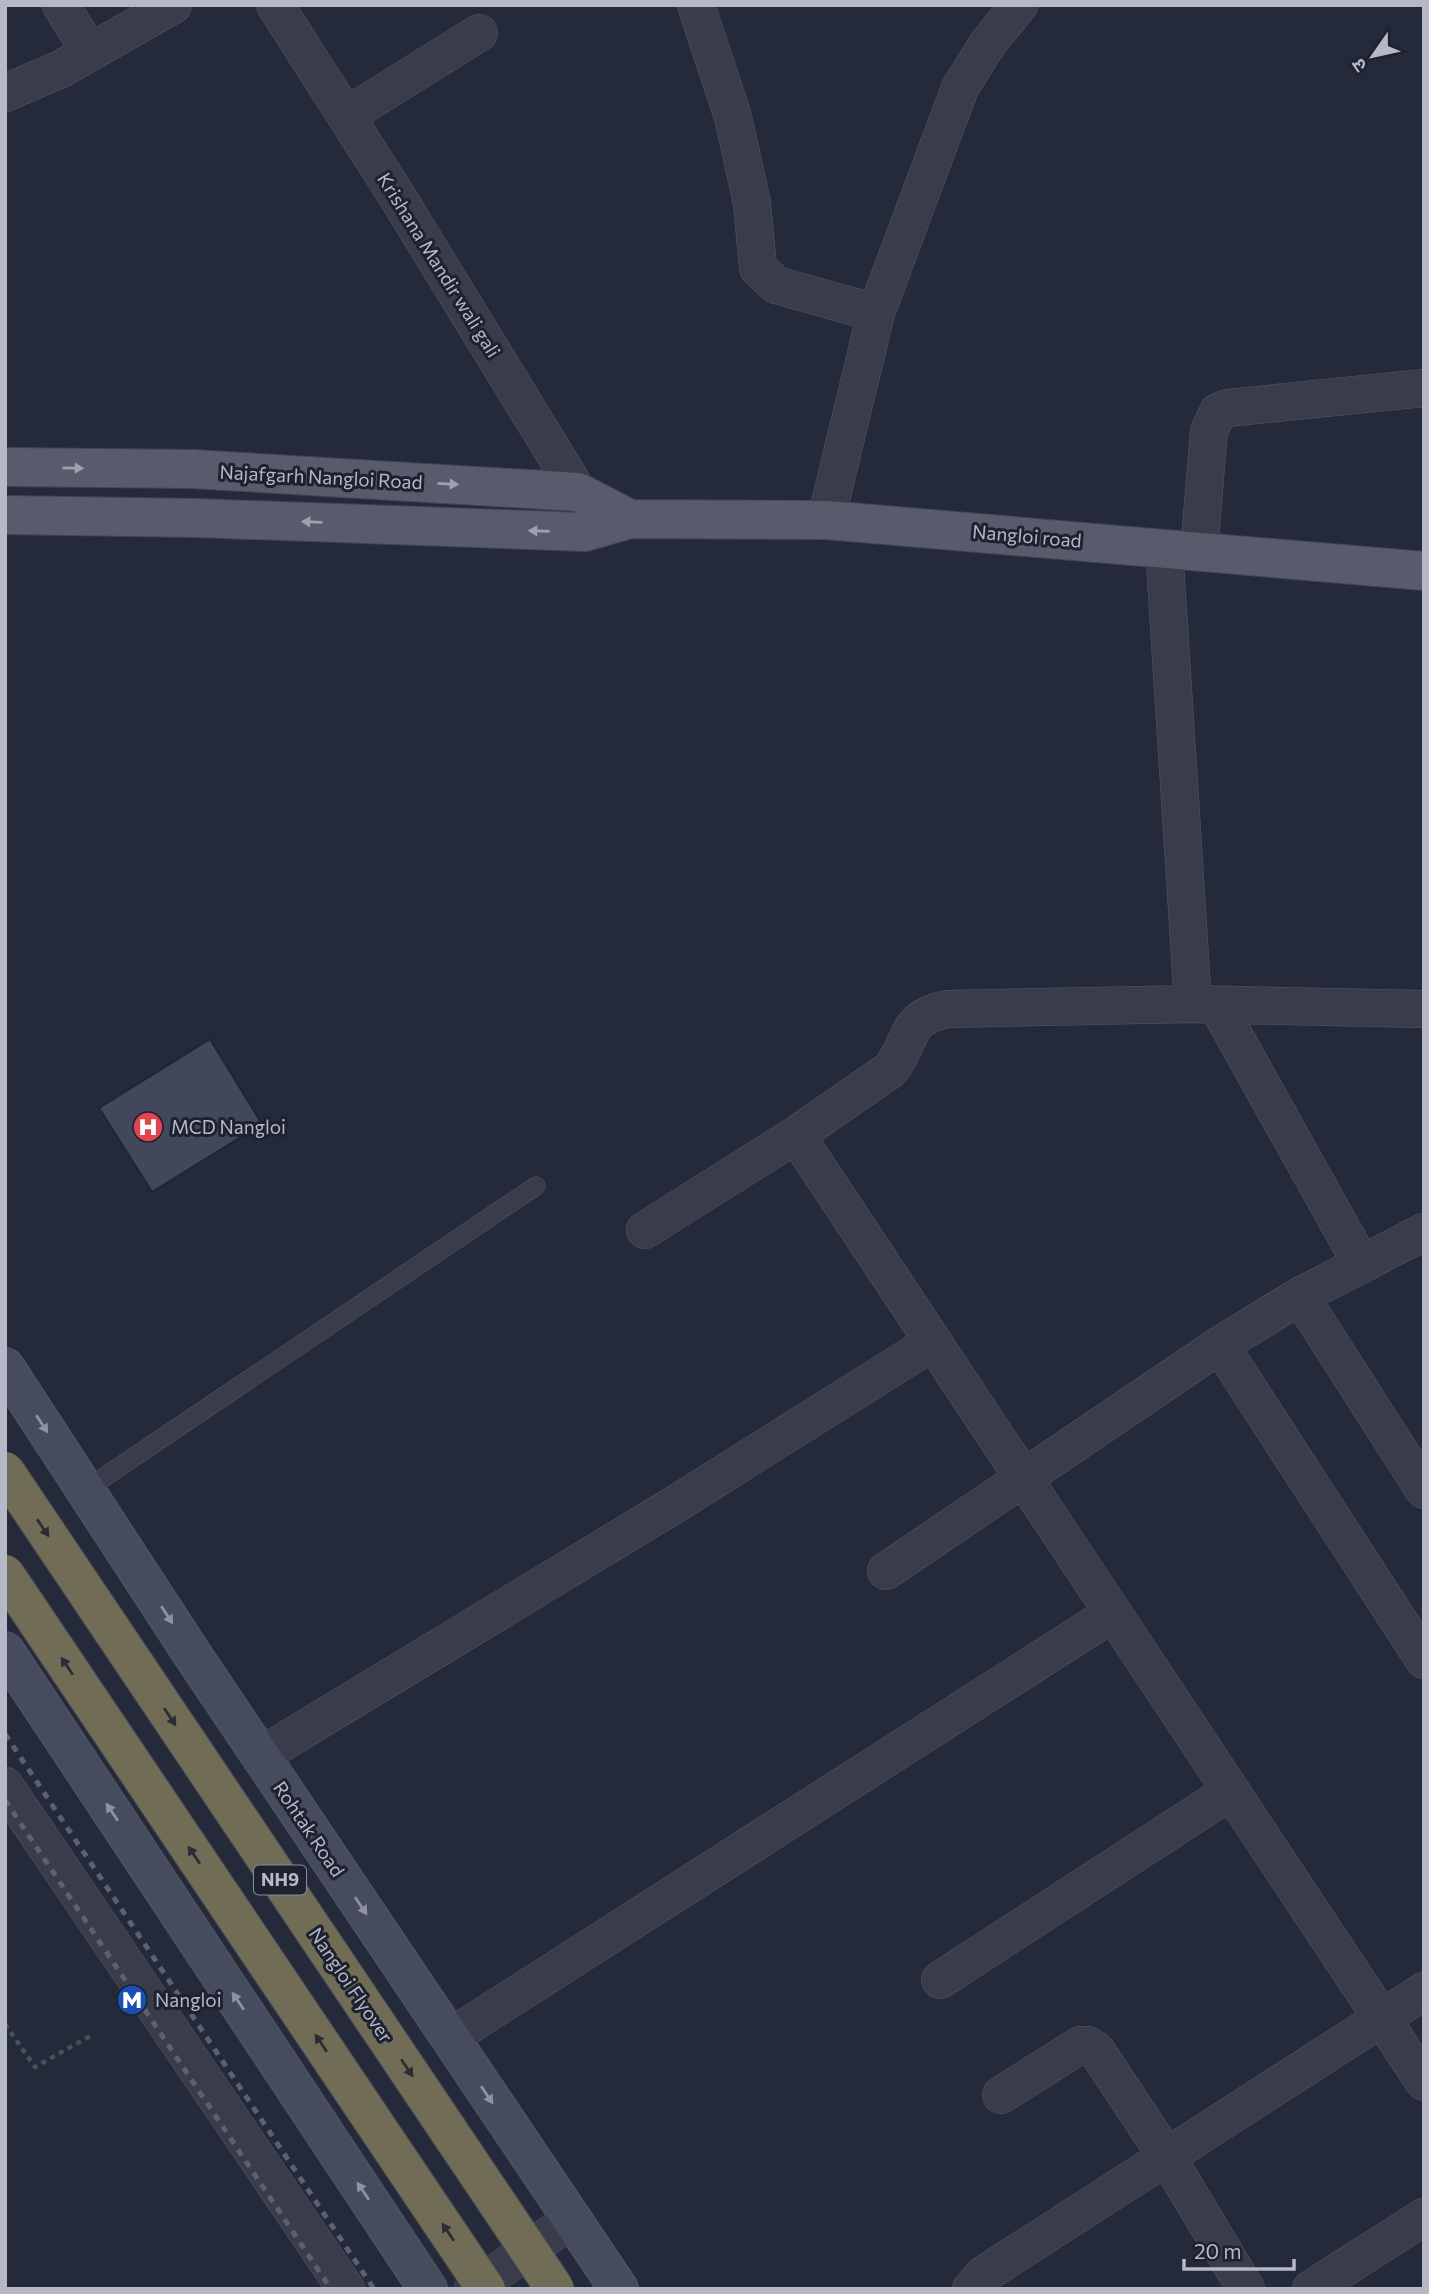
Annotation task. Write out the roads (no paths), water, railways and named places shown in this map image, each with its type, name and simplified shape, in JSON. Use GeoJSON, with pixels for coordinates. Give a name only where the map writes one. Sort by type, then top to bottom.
{"type":"FeatureCollection","features":[{"type":"Feature","properties":{"kind":"highway","name":"Nangloi Flyover"},"geometry":{"type":"LineString","coordinates":[[5,1471],[555,2289]]}},
{"type":"Feature","properties":{"kind":"highway","name":"NH9"},"geometry":{"type":"LineString","coordinates":[[5,1574],[486,2289]]}},
{"type":"Feature","properties":{"kind":"main road","name":"Najafgarh Nangloi Road"},"geometry":{"type":"LineString","coordinates":[[5,467],[192,469],[579,492],[630,520]]}},
{"type":"Feature","properties":{"kind":"main road"},"geometry":{"type":"LineString","coordinates":[[5,515],[196,518],[585,533],[630,520]]}},
{"type":"Feature","properties":{"kind":"main road","name":"Nangloi road"},"geometry":{"type":"LineString","coordinates":[[630,520],[825,520],[1424,571]]}},
{"type":"Feature","properties":{"kind":"street"},"geometry":{"type":"LineString","coordinates":[[61,5],[90,53]]}},
{"type":"Feature","properties":{"kind":"street"},"geometry":{"type":"LineString","coordinates":[[5,93],[90,53],[173,5]]}},
{"type":"Feature","properties":{"kind":"street","name":"Krishana Mandir wali gali"},"geometry":{"type":"LineString","coordinates":[[275,5],[579,492],[585,533]]}},
{"type":"Feature","properties":{"kind":"street"},"geometry":{"type":"LineString","coordinates":[[696,5],[733,117],[752,203],[758,268],[776,285],[876,313]]}},
{"type":"Feature","properties":{"kind":"street"},"geometry":{"type":"LineString","coordinates":[[825,520],[876,313],[960,88],[988,43],[1019,5]]}},
{"type":"Feature","properties":{"kind":"street"},"geometry":{"type":"LineString","coordinates":[[346,116],[479,33]]}},
{"type":"Feature","properties":{"kind":"street"},"geometry":{"type":"LineString","coordinates":[[1362,1265],[1205,1004],[1182,549],[1209,431],[1218,412],[1228,408],[1424,388]]}},
{"type":"Feature","properties":{"kind":"street"},"geometry":{"type":"LineString","coordinates":[[645,1230],[796,1135],[890,1070],[902,1055],[912,1028],[929,1013],[948,1009],[1205,1004],[1424,1009]]}},
{"type":"Feature","properties":{"kind":"street"},"geometry":{"type":"LineString","coordinates":[[796,1135],[1424,2082]]}},
{"type":"Feature","properties":{"kind":"street"},"geometry":{"type":"LineString","coordinates":[[886,1571],[1220,1345],[1300,1296],[1424,1232]]}},
{"type":"Feature","properties":{"kind":"street"},"geometry":{"type":"LineString","coordinates":[[1300,1296],[1424,1490]]}},
{"type":"Feature","properties":{"kind":"street"},"geometry":{"type":"LineString","coordinates":[[260,1756],[674,1505],[933,1342]]}},
{"type":"Feature","properties":{"kind":"street"},"geometry":{"type":"LineString","coordinates":[[1220,1345],[1424,1660]]}},
{"type":"Feature","properties":{"kind":"street","name":"Rohtak Road"},"geometry":{"type":"LineString","coordinates":[[5,1367],[260,1756],[618,2289]]}},
{"type":"Feature","properties":{"kind":"street"},"geometry":{"type":"LineString","coordinates":[[449,2038],[1113,1613]]}},
{"type":"Feature","properties":{"kind":"street"},"geometry":{"type":"LineString","coordinates":[[5,1651],[428,2289]]}},
{"type":"Feature","properties":{"kind":"street"},"geometry":{"type":"LineString","coordinates":[[5,1786],[346,2289]]}},
{"type":"Feature","properties":{"kind":"street"},"geometry":{"type":"LineString","coordinates":[[940,1980],[1231,1791]]}},
{"type":"Feature","properties":{"kind":"street"},"geometry":{"type":"LineString","coordinates":[[971,2289],[983,2276],[1424,1991]]}},
{"type":"Feature","properties":{"kind":"street"},"geometry":{"type":"LineString","coordinates":[[1001,2095],[1071,2049],[1088,2045],[1096,2050],[1167,2157],[1246,2289]]}},
{"type":"Feature","properties":{"kind":"street"},"geometry":{"type":"LineString","coordinates":[[1311,2289],[1424,2217]]}},
{"type":"Feature","properties":{"kind":"street"},"geometry":{"type":"LineString","coordinates":[[472,2289],[570,2220]]}},
{"type":"Feature","properties":{"kind":"lane"},"geometry":{"type":"LineString","coordinates":[[85,1490],[536,1186]]}},
{"type":"Feature","properties":{"kind":"railway"},"geometry":{"type":"LineString","coordinates":[[5,1734],[374,2289]]}},
{"type":"Feature","properties":{"kind":"railway"},"geometry":{"type":"LineString","coordinates":[[5,1800],[331,2289]]}},
{"type":"Feature","properties":{"kind":"place","name":"MCD Nangloi"},"geometry":{"type":"Point","coordinates":[148,1127]}},
{"type":"Feature","properties":{"kind":"place","name":"Nangloi"},"geometry":{"type":"Point","coordinates":[132,2000]}}]}
